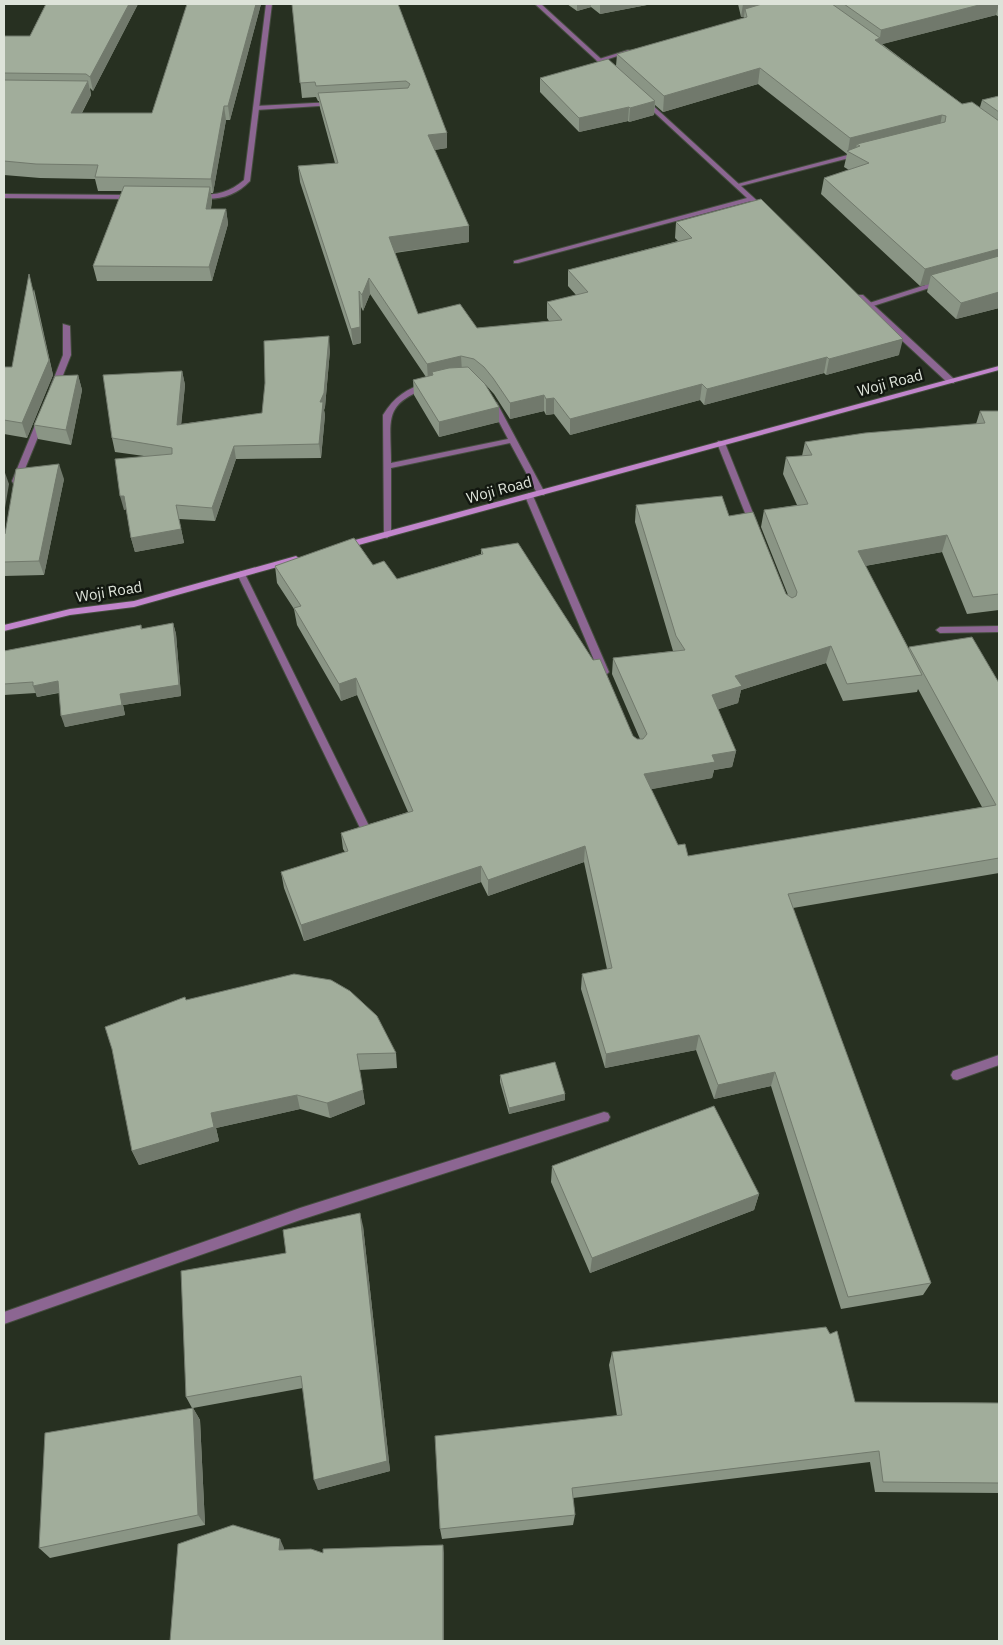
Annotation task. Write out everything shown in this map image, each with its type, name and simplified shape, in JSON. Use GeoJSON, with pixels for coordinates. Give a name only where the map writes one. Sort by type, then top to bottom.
{"type":"FeatureCollection","features":[{"type":"Feature","properties":{"kind":"main road","name":"Woji Road"},"geometry":{"type":"LineString","coordinates":[[333,550],[999,368]]}},
{"type":"Feature","properties":{"kind":"main road","name":"Woji Road"},"geometry":{"type":"LineString","coordinates":[[4,628],[70,612],[134,604],[305,557]]}},
{"type":"Feature","properties":{"kind":"street"},"geometry":{"type":"LineString","coordinates":[[189,197],[218,197],[234,193],[247,181],[269,4]]}},
{"type":"Feature","properties":{"kind":"street"},"geometry":{"type":"LineString","coordinates":[[538,4],[614,73]]}},
{"type":"Feature","properties":{"kind":"street"},"geometry":{"type":"LineString","coordinates":[[599,60],[636,50]]}},
{"type":"Feature","properties":{"kind":"street"},"geometry":{"type":"LineString","coordinates":[[642,99],[766,212]]}},
{"type":"Feature","properties":{"kind":"street"},"geometry":{"type":"LineString","coordinates":[[256,108],[341,104]]}},
{"type":"Feature","properties":{"kind":"street"},"geometry":{"type":"LineString","coordinates":[[736,185],[862,154]]}},
{"type":"Feature","properties":{"kind":"street"},"geometry":{"type":"LineString","coordinates":[[4,196],[140,197]]}},
{"type":"Feature","properties":{"kind":"street"},"geometry":{"type":"LineString","coordinates":[[516,262],[752,199]]}},
{"type":"Feature","properties":{"kind":"street"},"geometry":{"type":"LineString","coordinates":[[867,304],[952,280]]}},
{"type":"Feature","properties":{"kind":"street"},"geometry":{"type":"LineString","coordinates":[[853,291],[952,381]]}},
{"type":"Feature","properties":{"kind":"street"},"geometry":{"type":"LineString","coordinates":[[52,392],[67,355],[66,326]]}},
{"type":"Feature","properties":{"kind":"street"},"geometry":{"type":"LineString","coordinates":[[387,535],[387,415],[394,402],[410,390],[437,382]]}},
{"type":"Feature","properties":{"kind":"street"},"geometry":{"type":"LineString","coordinates":[[490,399],[541,493]]}},
{"type":"Feature","properties":{"kind":"street"},"geometry":{"type":"LineString","coordinates":[[13,494],[16,475],[45,411]]}},
{"type":"Feature","properties":{"kind":"street"},"geometry":{"type":"LineString","coordinates":[[387,466],[513,440]]}},
{"type":"Feature","properties":{"kind":"street"},"geometry":{"type":"LineString","coordinates":[[721,443],[758,536]]}},
{"type":"Feature","properties":{"kind":"street"},"geometry":{"type":"LineString","coordinates":[[529,496],[607,678]]}},
{"type":"Feature","properties":{"kind":"street"},"geometry":{"type":"LineString","coordinates":[[242,574],[366,830]]}},
{"type":"Feature","properties":{"kind":"street"},"geometry":{"type":"LineString","coordinates":[[940,630],[999,628]]}},
{"type":"Feature","properties":{"kind":"street"},"geometry":{"type":"LineString","coordinates":[[957,1075],[999,1060]]}},
{"type":"Feature","properties":{"kind":"street"},"geometry":{"type":"LineString","coordinates":[[4,1318],[300,1214],[604,1117]]}},
{"type":"Feature","properties":{"kind":"building"},"geometry":{"type":"Polygon","coordinates":[[[46,4],[129,4],[90,77],[86,74],[4,73],[4,36],[30,36],[46,4]]]}},
{"type":"Feature","properties":{"kind":"building"},"geometry":{"type":"Polygon","coordinates":[[[187,4],[256,4],[228,106],[224,106],[211,179],[95,177],[98,165],[36,164],[4,161],[4,80],[88,81],[71,113],[152,113],[187,4]]]}},
{"type":"Feature","properties":{"kind":"building"},"geometry":{"type":"Polygon","coordinates":[[[292,4],[398,4],[447,133],[428,135],[469,226],[389,237],[418,314],[460,304],[477,328],[562,320],[547,302],[588,292],[568,270],[692,238],[676,222],[761,199],[903,339],[707,389],[702,384],[570,419],[554,398],[546,399],[544,395],[510,403],[484,367],[474,359],[461,356],[427,364],[369,278],[362,295],[359,291],[360,327],[351,329],[298,166],[338,163],[318,93],[408,88],[410,84],[406,81],[316,86],[315,82],[300,83],[292,4]]]}},
{"type":"Feature","properties":{"kind":"building"},"geometry":{"type":"Polygon","coordinates":[[[762,4],[832,4],[880,38],[875,40],[962,104],[972,102],[999,121],[999,249],[925,269],[824,178],[869,163],[847,151],[860,146],[857,144],[945,122],[946,116],[942,115],[850,138],[760,68],[664,96],[617,54],[747,17],[745,9],[762,4]]]}},
{"type":"Feature","properties":{"kind":"building"},"geometry":{"type":"Polygon","coordinates":[[[844,4],[983,4],[881,30],[844,4]]]}},
{"type":"Feature","properties":{"kind":"building"},"geometry":{"type":"Polygon","coordinates":[[[608,59],[655,101],[579,118],[540,78],[608,59]]]}},
{"type":"Feature","properties":{"kind":"building"},"geometry":{"type":"Polygon","coordinates":[[[999,96],[999,112],[982,100],[999,96]]]}},
{"type":"Feature","properties":{"kind":"building"},"geometry":{"type":"Polygon","coordinates":[[[124,186],[210,187],[206,209],[226,209],[209,267],[93,266],[124,186]]]}},
{"type":"Feature","properties":{"kind":"building"},"geometry":{"type":"Polygon","coordinates":[[[999,256],[999,292],[961,303],[931,275],[999,256]]]}},
{"type":"Feature","properties":{"kind":"building"},"geometry":{"type":"Polygon","coordinates":[[[29,274],[49,360],[22,423],[4,420],[4,367],[12,367],[29,274]]]}},
{"type":"Feature","properties":{"kind":"building"},"geometry":{"type":"Polygon","coordinates":[[[329,336],[324,393],[320,402],[323,402],[319,444],[234,446],[212,508],[176,505],[181,529],[131,538],[124,496],[120,496],[115,459],[172,454],[172,448],[112,438],[103,375],[182,371],[177,425],[262,413],[265,383],[264,341],[329,336]]]}},
{"type":"Feature","properties":{"kind":"building"},"geometry":{"type":"Polygon","coordinates":[[[468,367],[485,384],[499,407],[439,422],[413,380],[433,375],[432,372],[449,368],[468,367]]]}},
{"type":"Feature","properties":{"kind":"building"},"geometry":{"type":"Polygon","coordinates":[[[78,375],[66,430],[34,425],[55,376],[78,375]]]}},
{"type":"Feature","properties":{"kind":"building"},"geometry":{"type":"Polygon","coordinates":[[[980,411],[999,411],[999,594],[973,597],[947,535],[858,551],[922,675],[847,684],[831,646],[735,676],[742,686],[712,695],[736,751],[712,755],[715,762],[644,774],[678,845],[685,844],[688,856],[996,805],[909,647],[972,637],[999,683],[999,858],[788,894],[931,1283],[848,1297],[775,1072],[718,1085],[699,1035],[606,1054],[582,974],[612,968],[585,846],[488,880],[481,866],[301,925],[281,872],[348,851],[341,833],[413,811],[356,678],[339,684],[294,608],[301,606],[275,566],[354,538],[373,565],[384,561],[397,579],[483,554],[481,549],[518,543],[593,660],[600,659],[633,736],[637,739],[643,739],[647,734],[613,658],[685,650],[676,636],[636,505],[722,496],[729,516],[753,512],[786,594],[792,598],[796,596],[797,592],[764,510],[808,504],[786,457],[812,455],[805,442],[865,433],[985,423],[980,411]]]}},
{"type":"Feature","properties":{"kind":"building"},"geometry":{"type":"Polygon","coordinates":[[[59,464],[39,561],[4,562],[4,535],[16,469],[59,464]]]}},
{"type":"Feature","properties":{"kind":"building"},"geometry":{"type":"Polygon","coordinates":[[[173,623],[179,685],[120,694],[122,705],[61,716],[58,681],[33,686],[33,682],[4,684],[4,651],[141,625],[141,629],[173,623]]]}},
{"type":"Feature","properties":{"kind":"building"},"geometry":{"type":"Polygon","coordinates":[[[294,974],[331,980],[350,991],[377,1016],[396,1053],[357,1054],[363,1090],[327,1103],[297,1095],[211,1113],[214,1127],[132,1151],[112,1049],[105,1027],[185,997],[186,1000],[294,974]]]}},
{"type":"Feature","properties":{"kind":"building"},"geometry":{"type":"Polygon","coordinates":[[[555,1062],[565,1094],[509,1108],[500,1075],[555,1062]]]}},
{"type":"Feature","properties":{"kind":"building"},"geometry":{"type":"Polygon","coordinates":[[[714,1106],[759,1194],[592,1258],[552,1166],[714,1106]]]}},
{"type":"Feature","properties":{"kind":"building"},"geometry":{"type":"Polygon","coordinates":[[[360,1213],[387,1461],[314,1480],[301,1376],[186,1397],[181,1271],[286,1253],[283,1230],[360,1213]]]}},
{"type":"Feature","properties":{"kind":"building"},"geometry":{"type":"Polygon","coordinates":[[[826,1327],[830,1334],[837,1331],[855,1402],[999,1403],[999,1483],[883,1482],[879,1451],[572,1488],[575,1515],[440,1529],[435,1436],[622,1415],[612,1352],[826,1327]]]}},
{"type":"Feature","properties":{"kind":"building"},"geometry":{"type":"Polygon","coordinates":[[[193,1408],[198,1515],[39,1548],[45,1433],[193,1408]]]}},
{"type":"Feature","properties":{"kind":"building"},"geometry":{"type":"Polygon","coordinates":[[[233,1525],[280,1539],[279,1550],[311,1549],[323,1553],[323,1549],[443,1545],[443,1641],[170,1641],[178,1544],[233,1525]]]}}]}
